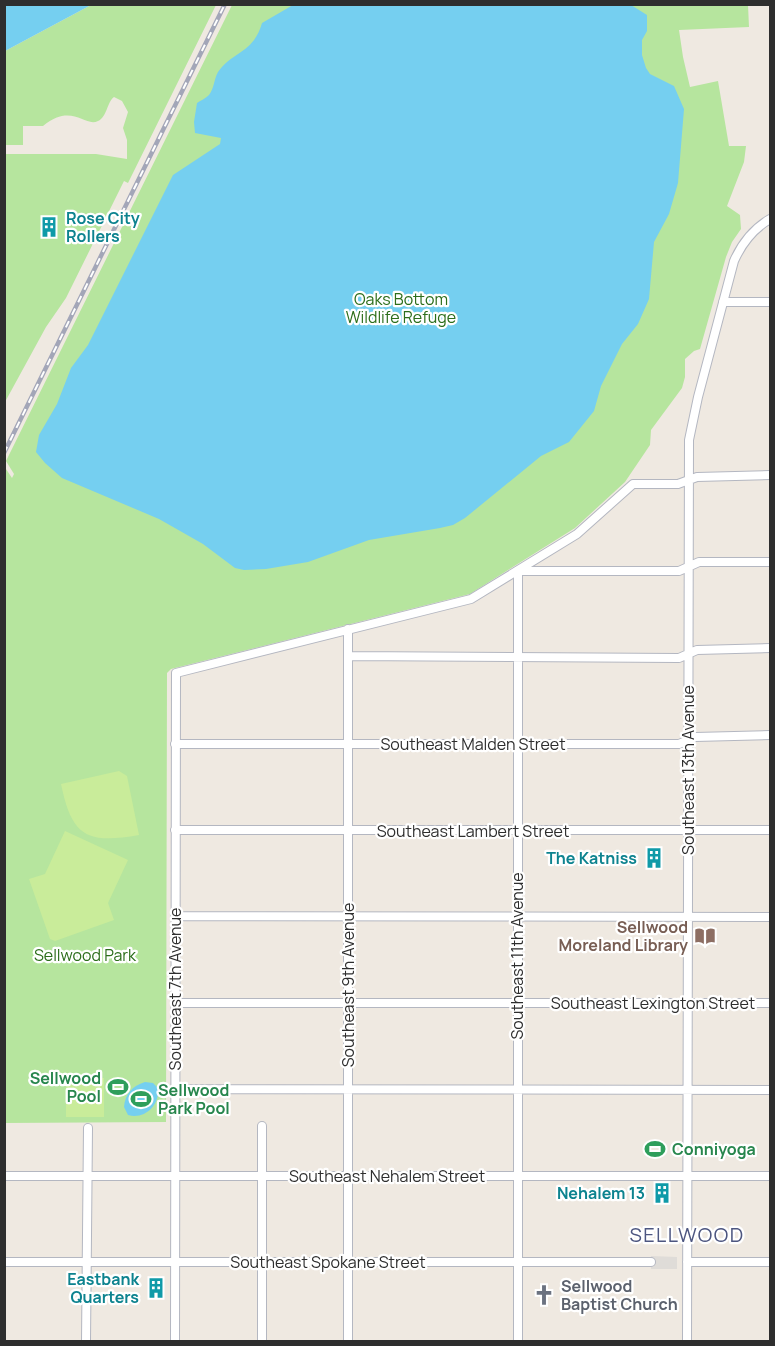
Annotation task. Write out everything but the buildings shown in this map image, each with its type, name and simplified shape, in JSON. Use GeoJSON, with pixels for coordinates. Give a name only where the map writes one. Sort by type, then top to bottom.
{"type":"FeatureCollection","features":[{"type":"Feature","properties":{"kind":"street","name":"Southeast 13th Avenue"},"geometry":{"type":"LineString","coordinates":[[687,1341],[689,440],[692,420],[734,261],[740,249],[759,225],[771,219]]}},
{"type":"Feature","properties":{"kind":"street"},"geometry":{"type":"LineString","coordinates":[[723,302],[771,302]]}},
{"type":"Feature","properties":{"kind":"street"},"geometry":{"type":"LineString","coordinates":[[348,629],[471,599],[577,534],[632,485],[678,484],[697,477],[771,475]]}},
{"type":"Feature","properties":{"kind":"street"},"geometry":{"type":"LineString","coordinates":[[518,570],[679,571],[699,562],[771,562]]}},
{"type":"Feature","properties":{"kind":"street","name":"Southeast 11th Avenue"},"geometry":{"type":"LineString","coordinates":[[518,570],[516,1089],[518,1341]]}},
{"type":"Feature","properties":{"kind":"street","name":"Southeast 9th Avenue"},"geometry":{"type":"LineString","coordinates":[[348,629],[348,1341]]}},
{"type":"Feature","properties":{"kind":"street","name":"Southeast 7th Avenue"},"geometry":{"type":"LineString","coordinates":[[175,1341],[176,673],[348,629]]}},
{"type":"Feature","properties":{"kind":"street"},"geometry":{"type":"LineString","coordinates":[[348,656],[679,658],[697,650],[771,648]]}},
{"type":"Feature","properties":{"kind":"street","name":"Southeast Malden Street"},"geometry":{"type":"LineString","coordinates":[[175,744],[679,744],[695,737],[771,735]]}},
{"type":"Feature","properties":{"kind":"street","name":"Southeast Lambert Street"},"geometry":{"type":"LineString","coordinates":[[175,830],[771,830]]}},
{"type":"Feature","properties":{"kind":"street"},"geometry":{"type":"LineString","coordinates":[[175,916],[771,917]]}},
{"type":"Feature","properties":{"kind":"street","name":"Southeast Lexington Street"},"geometry":{"type":"LineString","coordinates":[[175,1003],[771,1003]]}},
{"type":"Feature","properties":{"kind":"street"},"geometry":{"type":"LineString","coordinates":[[175,1089],[771,1090]]}},
{"type":"Feature","properties":{"kind":"street"},"geometry":{"type":"LineString","coordinates":[[262,1126],[262,1341]]}},
{"type":"Feature","properties":{"kind":"street"},"geometry":{"type":"LineString","coordinates":[[86,1341],[88,1128]]}},
{"type":"Feature","properties":{"kind":"street","name":"Southeast Nehalem Street"},"geometry":{"type":"LineString","coordinates":[[4,1176],[771,1176]]}},
{"type":"Feature","properties":{"kind":"street","name":"Southeast Spokane Street"},"geometry":{"type":"LineString","coordinates":[[4,1262],[651,1262]]}},
{"type":"Feature","properties":{"kind":"street"},"geometry":{"type":"LineString","coordinates":[[687,1262],[771,1262]]}},
{"type":"Feature","properties":{"kind":"green space"},"geometry":{"type":"Polygon","coordinates":[[[91,5],[216,5],[128,183],[124,181],[66,298],[46,327],[5,402],[5,154],[96,154],[127,159],[127,140],[123,128],[128,112],[122,101],[114,97],[98,121],[62,116],[43,126],[23,126],[23,145],[5,145],[5,51],[91,5]]]}},
{"type":"Feature","properties":{"kind":"green space","name":"Oaks Bottom Wildlife Refuge"},"geometry":{"type":"Polygon","coordinates":[[[232,5],[748,5],[749,27],[679,30],[690,87],[718,81],[729,146],[746,146],[744,162],[727,206],[740,215],[741,229],[726,257],[700,349],[685,359],[685,377],[682,388],[651,430],[650,445],[625,482],[575,528],[470,594],[171,669],[167,673],[166,1122],[5,1123],[4,466],[12,478],[14,474],[6,461],[232,5]]]}},
{"type":"Feature","properties":{"kind":"green space"},"geometry":{"type":"Polygon","coordinates":[[[119,771],[127,776],[139,835],[106,838],[94,837],[85,833],[71,816],[61,784],[119,771]]]}},
{"type":"Feature","properties":{"kind":"green space"},"geometry":{"type":"Polygon","coordinates":[[[65,831],[128,860],[108,903],[114,920],[55,941],[50,939],[29,879],[45,874],[65,831]]]}},
{"type":"Feature","properties":{"kind":"green space"},"geometry":{"type":"Polygon","coordinates":[[[66,1078],[104,1078],[104,1117],[66,1117],[66,1078]]]}},
{"type":"Feature","properties":{"kind":"shaded area"},"geometry":{"type":"Polygon","coordinates":[[[651,1256],[677,1257],[677,1269],[651,1269],[651,1256]]]}},
{"type":"Feature","properties":{"kind":"water"},"geometry":{"type":"Polygon","coordinates":[[[5,4],[91,4],[91,5],[5,51],[5,4]]]}},
{"type":"Feature","properties":{"kind":"water","name":"Oaks Bottom Wildlife Refuge"},"geometry":{"type":"Polygon","coordinates":[[[293,5],[631,5],[647,15],[647,31],[642,40],[642,55],[646,68],[650,74],[674,86],[684,109],[678,183],[669,214],[654,242],[649,299],[638,324],[622,344],[601,386],[594,411],[569,442],[541,456],[465,518],[453,525],[369,540],[308,562],[244,570],[235,568],[203,544],[159,519],[62,478],[36,452],[39,435],[57,404],[71,368],[88,345],[173,175],[220,144],[221,138],[195,133],[197,103],[209,95],[218,72],[224,65],[253,41],[262,23],[293,5]]]}},
{"type":"Feature","properties":{"kind":"water","name":"Sellwood Park Pool"},"geometry":{"type":"Polygon","coordinates":[[[145,1082],[153,1083],[158,1088],[157,1100],[145,1113],[128,1115],[124,1107],[128,1094],[133,1088],[145,1082]]]}},
{"type":"Feature","properties":{"kind":"railway"},"geometry":{"type":"LineString","coordinates":[[4,453],[225,4]]}},
{"type":"Feature","properties":{"kind":"place","name":"Rose City Rollers"},"geometry":{"type":"Point","coordinates":[49,227]}},
{"type":"Feature","properties":{"kind":"place","name":"The Katniss"},"geometry":{"type":"Point","coordinates":[654,858]}},
{"type":"Feature","properties":{"kind":"place","name":"Sellwood Moreland Library"},"geometry":{"type":"Point","coordinates":[705,936]}},
{"type":"Feature","properties":{"kind":"place","name":"Sellwood Pool"},"geometry":{"type":"Point","coordinates":[118,1087]}},
{"type":"Feature","properties":{"kind":"place","name":"Sellwood Park Pool"},"geometry":{"type":"Point","coordinates":[141,1099]}},
{"type":"Feature","properties":{"kind":"place","name":"Conniyoga"},"geometry":{"type":"Point","coordinates":[655,1149]}},
{"type":"Feature","properties":{"kind":"place","name":"Nehalem 13"},"geometry":{"type":"Point","coordinates":[662,1193]}},
{"type":"Feature","properties":{"kind":"place","name":"Eastbank Quarters"},"geometry":{"type":"Point","coordinates":[156,1288]}},
{"type":"Feature","properties":{"kind":"place","name":"Sellwood Baptist Church"},"geometry":{"type":"Point","coordinates":[544,1295]}},
{"type":"Feature","properties":{"kind":"district","name":"SELLWOOD"},"geometry":{"type":"Point","coordinates":[687,1235]}},
{"type":"Feature","properties":{"kind":"park label","name":"Sellwood Park"},"geometry":{"type":"Point","coordinates":[85,955]}}]}
